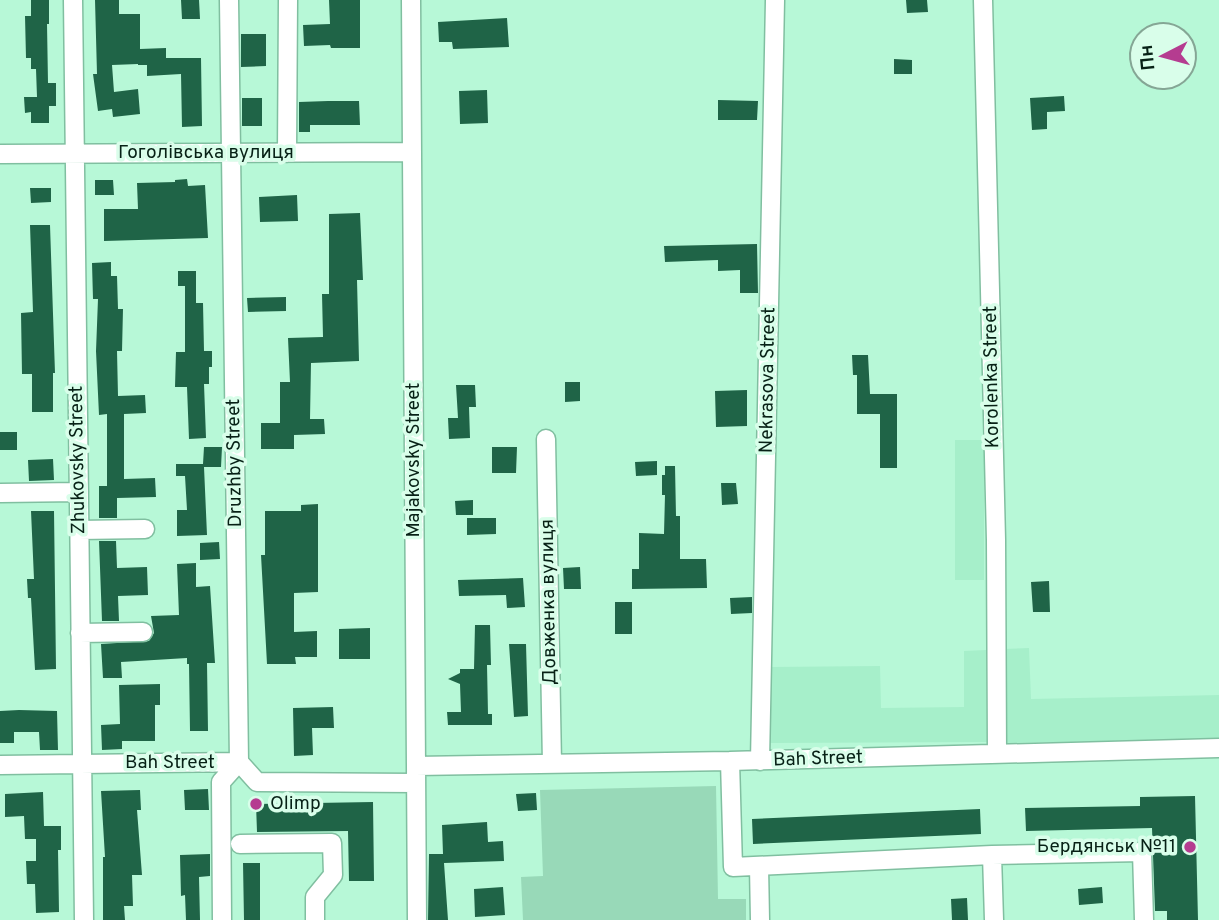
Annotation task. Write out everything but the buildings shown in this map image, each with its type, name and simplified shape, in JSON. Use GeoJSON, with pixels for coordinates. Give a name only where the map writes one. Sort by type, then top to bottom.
{"type":"FeatureCollection","features":[{"type":"Feature","properties":{"kind":"street","name":"Zhukovsky Street"},"geometry":{"type":"LineString","coordinates":[[73,0],[84,920]]}},
{"type":"Feature","properties":{"kind":"street","name":"Druzhby Street"},"geometry":{"type":"LineString","coordinates":[[229,0],[239,762]]}},
{"type":"Feature","properties":{"kind":"street"},"geometry":{"type":"LineString","coordinates":[[287,153],[288,0]]}},
{"type":"Feature","properties":{"kind":"street","name":"Majakovsky Street"},"geometry":{"type":"LineString","coordinates":[[411,0],[417,920]]}},
{"type":"Feature","properties":{"kind":"street","name":"Nekrasova Street"},"geometry":{"type":"LineString","coordinates":[[760,761],[775,0]]}},
{"type":"Feature","properties":{"kind":"street","name":"Korolenka Street"},"geometry":{"type":"LineString","coordinates":[[983,0],[996,540],[997,754]]}},
{"type":"Feature","properties":{"kind":"street","name":"Гоголівська вулиця"},"geometry":{"type":"LineString","coordinates":[[0,154],[412,152]]}},
{"type":"Feature","properties":{"kind":"street","name":"Довженка вулиця"},"geometry":{"type":"LineString","coordinates":[[546,439],[552,764]]}},
{"type":"Feature","properties":{"kind":"street"},"geometry":{"type":"LineString","coordinates":[[0,493],[79,492]]}},
{"type":"Feature","properties":{"kind":"street"},"geometry":{"type":"LineString","coordinates":[[79,530],[145,529]]}},
{"type":"Feature","properties":{"kind":"street"},"geometry":{"type":"LineString","coordinates":[[80,633],[143,632]]}},
{"type":"Feature","properties":{"kind":"street","name":"Bah Street"},"geometry":{"type":"LineString","coordinates":[[0,765],[239,762],[257,782],[416,775],[552,764],[1219,748]]}},
{"type":"Feature","properties":{"kind":"street"},"geometry":{"type":"LineString","coordinates":[[730,761],[733,867],[992,855],[1142,852],[1144,920]]}},
{"type":"Feature","properties":{"kind":"street"},"geometry":{"type":"LineString","coordinates":[[222,920],[221,782],[239,762]]}},
{"type":"Feature","properties":{"kind":"street"},"geometry":{"type":"LineString","coordinates":[[240,844],[332,843],[333,875],[315,897],[315,920]]}},
{"type":"Feature","properties":{"kind":"street"},"geometry":{"type":"LineString","coordinates":[[992,855],[994,920]]}},
{"type":"Feature","properties":{"kind":"street"},"geometry":{"type":"LineString","coordinates":[[759,866],[760,920]]}},
{"type":"Feature","properties":{"kind":"shaded area"},"geometry":{"type":"Polygon","coordinates":[[[955,440],[984,440],[984,580],[955,580],[955,440]]]}},
{"type":"Feature","properties":{"kind":"shaded area"},"geometry":{"type":"Polygon","coordinates":[[[1029,648],[1031,699],[1219,695],[1219,739],[1005,743],[1003,649],[1029,648]]]}},
{"type":"Feature","properties":{"kind":"shaded area"},"geometry":{"type":"Polygon","coordinates":[[[986,650],[987,742],[770,743],[771,667],[880,666],[881,708],[964,707],[964,651],[986,650]]]}},
{"type":"Feature","properties":{"kind":"shaded area"},"geometry":{"type":"Polygon","coordinates":[[[716,786],[718,899],[746,899],[746,920],[523,920],[521,877],[543,876],[540,790],[716,786]]]}},
{"type":"Feature","properties":{"kind":"place","name":"Olimp"},"geometry":{"type":"Point","coordinates":[256,804]}},
{"type":"Feature","properties":{"kind":"place","name":"Бердянськ №11"},"geometry":{"type":"Point","coordinates":[1190,847]}}]}
